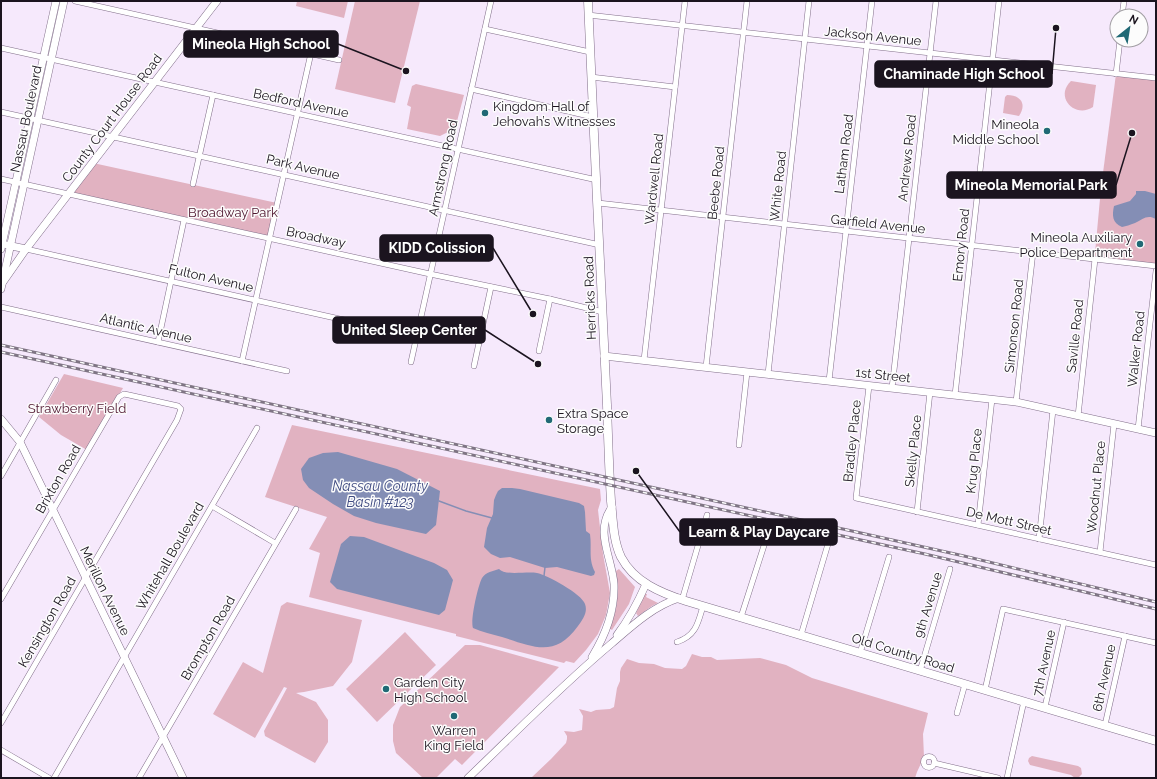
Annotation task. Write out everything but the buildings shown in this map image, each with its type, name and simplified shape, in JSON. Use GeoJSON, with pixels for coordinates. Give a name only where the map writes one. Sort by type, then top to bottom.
{"type":"FeatureCollection","features":[{"type":"Feature","properties":{"kind":"main road","name":"Nassau Boulevard"},"geometry":{"type":"LineString","coordinates":[[2,286],[38,120],[56,1]]}},
{"type":"Feature","properties":{"kind":"main road","name":"Nassau Boulevard"},"geometry":{"type":"LineString","coordinates":[[1,246],[30,118],[64,1]]}},
{"type":"Feature","properties":{"kind":"main road","name":"County Court House Road"},"geometry":{"type":"LineString","coordinates":[[2,286],[26,249],[217,1]]}},
{"type":"Feature","properties":{"kind":"main road","name":"Herricks Road"},"geometry":{"type":"LineString","coordinates":[[588,1],[604,356],[614,536],[622,558],[635,575],[646,584]]}},
{"type":"Feature","properties":{"kind":"main road","name":"Fulton Avenue"},"geometry":{"type":"LineString","coordinates":[[1,246],[26,249]]}},
{"type":"Feature","properties":{"kind":"main road","name":"1st Street"},"geometry":{"type":"LineString","coordinates":[[604,356],[1016,402],[1156,433]]}},
{"type":"Feature","properties":{"kind":"main road","name":"Merillon Avenue"},"geometry":{"type":"LineString","coordinates":[[1,419],[20,442],[183,778]]}},
{"type":"Feature","properties":{"kind":"main road"},"geometry":{"type":"LineString","coordinates":[[587,665],[599,646],[607,628],[612,611],[614,585],[604,538],[604,527],[605,521],[612,507]]}},
{"type":"Feature","properties":{"kind":"main road"},"geometry":{"type":"LineString","coordinates":[[608,646],[629,619],[646,584]]}},
{"type":"Feature","properties":{"kind":"main road","name":"Old Country Road"},"geometry":{"type":"LineString","coordinates":[[646,584],[666,594],[703,606],[1156,741]]}},
{"type":"Feature","properties":{"kind":"main road"},"geometry":{"type":"LineString","coordinates":[[468,778],[608,646],[644,617],[662,605],[681,599]]}},
{"type":"Feature","properties":{"kind":"street"},"geometry":{"type":"LineString","coordinates":[[75,1],[339,60]]}},
{"type":"Feature","properties":{"kind":"street","name":"Armstrong Road"},"geometry":{"type":"LineString","coordinates":[[410,362],[491,1]]}},
{"type":"Feature","properties":{"kind":"street","name":"Wardwell Road"},"geometry":{"type":"LineString","coordinates":[[644,360],[684,1]]}},
{"type":"Feature","properties":{"kind":"street","name":"Beebe Road"},"geometry":{"type":"LineString","coordinates":[[706,367],[747,1]]}},
{"type":"Feature","properties":{"kind":"street","name":"White Road"},"geometry":{"type":"LineString","coordinates":[[768,374],[809,1]]}},
{"type":"Feature","properties":{"kind":"street","name":"Latham Road"},"geometry":{"type":"LineString","coordinates":[[829,381],[872,1]]}},
{"type":"Feature","properties":{"kind":"street","name":"Andrews Road"},"geometry":{"type":"LineString","coordinates":[[892,388],[936,1]]}},
{"type":"Feature","properties":{"kind":"street","name":"Emory Road"},"geometry":{"type":"LineString","coordinates":[[955,395],[999,1]]}},
{"type":"Feature","properties":{"kind":"street","name":"Jackson Avenue"},"geometry":{"type":"LineString","coordinates":[[588,15],[1156,78]]}},
{"type":"Feature","properties":{"kind":"street"},"geometry":{"type":"LineString","coordinates":[[485,29],[590,52]]}},
{"type":"Feature","properties":{"kind":"street","name":"Bedford Avenue"},"geometry":{"type":"LineString","coordinates":[[1,48],[596,180]]}},
{"type":"Feature","properties":{"kind":"street"},"geometry":{"type":"LineString","coordinates":[[1116,74],[1119,48]]}},
{"type":"Feature","properties":{"kind":"street"},"geometry":{"type":"LineString","coordinates":[[242,361],[311,53]]}},
{"type":"Feature","properties":{"kind":"street"},"geometry":{"type":"LineString","coordinates":[[591,77],[675,87]]}},
{"type":"Feature","properties":{"kind":"street"},"geometry":{"type":"LineString","coordinates":[[471,89],[593,116]]}},
{"type":"Feature","properties":{"kind":"street"},"geometry":{"type":"LineString","coordinates":[[192,184],[212,95]]}},
{"type":"Feature","properties":{"kind":"street","name":"Park Avenue"},"geometry":{"type":"LineString","coordinates":[[1,112],[600,245]]}},
{"type":"Feature","properties":{"kind":"street","name":"Broadway"},"geometry":{"type":"LineString","coordinates":[[1,179],[430,274],[550,299],[603,312]]}},
{"type":"Feature","properties":{"kind":"street","name":"Garfield Avenue"},"geometry":{"type":"LineString","coordinates":[[598,203],[1156,266]]}},
{"type":"Feature","properties":{"kind":"street"},"geometry":{"type":"LineString","coordinates":[[158,342],[184,220]]}},
{"type":"Feature","properties":{"kind":"street","name":"Fulton Avenue"},"geometry":{"type":"LineString","coordinates":[[26,249],[416,336]]}},
{"type":"Feature","properties":{"kind":"street","name":"Simonson Road"},"geometry":{"type":"LineString","coordinates":[[1016,402],[1033,252]]}},
{"type":"Feature","properties":{"kind":"street","name":"Saville Road"},"geometry":{"type":"LineString","coordinates":[[1078,416],[1095,259]]}},
{"type":"Feature","properties":{"kind":"street","name":"Walker Road"},"geometry":{"type":"LineString","coordinates":[[1138,429],[1156,271]]}},
{"type":"Feature","properties":{"kind":"street"},"geometry":{"type":"LineString","coordinates":[[474,366],[491,287]]}},
{"type":"Feature","properties":{"kind":"street"},"geometry":{"type":"LineString","coordinates":[[539,351],[550,299]]}},
{"type":"Feature","properties":{"kind":"street","name":"Atlantic Avenue"},"geometry":{"type":"LineString","coordinates":[[1,307],[287,371]]}},
{"type":"Feature","properties":{"kind":"street"},"geometry":{"type":"LineString","coordinates":[[739,445],[747,372]]}},
{"type":"Feature","properties":{"kind":"street"},"geometry":{"type":"LineString","coordinates":[[1,476],[56,380]]}},
{"type":"Feature","properties":{"kind":"street","name":"Bradley Place"},"geometry":{"type":"LineString","coordinates":[[856,498],[869,386]]}},
{"type":"Feature","properties":{"kind":"street","name":"Skelly Place"},"geometry":{"type":"LineString","coordinates":[[917,512],[930,392]]}},
{"type":"Feature","properties":{"kind":"street","name":"Brixton Road"},"geometry":{"type":"LineString","coordinates":[[1,599],[119,397],[124,394],[178,406],[181,409],[180,414],[172,428]]}},
{"type":"Feature","properties":{"kind":"street","name":"Krug Place"},"geometry":{"type":"LineString","coordinates":[[978,525],[992,399]]}},
{"type":"Feature","properties":{"kind":"street"},"geometry":{"type":"LineString","coordinates":[[1039,539],[1053,410]]}},
{"type":"Feature","properties":{"kind":"street","name":"Woodnut Place"},"geometry":{"type":"LineString","coordinates":[[1100,552],[1114,424]]}},
{"type":"Feature","properties":{"kind":"street","name":"Kensington Road"},"geometry":{"type":"LineString","coordinates":[[1,723],[172,428]]}},
{"type":"Feature","properties":{"kind":"street","name":"Whitehall Boulevard"},"geometry":{"type":"LineString","coordinates":[[54,778],[257,428]]}},
{"type":"Feature","properties":{"kind":"street","name":"De Mott Street"},"geometry":{"type":"LineString","coordinates":[[856,498],[1156,565]]}},
{"type":"Feature","properties":{"kind":"street"},"geometry":{"type":"LineString","coordinates":[[212,506],[276,543]]}},
{"type":"Feature","properties":{"kind":"street","name":"Brompton Road"},"geometry":{"type":"LineString","coordinates":[[139,778],[296,509]]}},
{"type":"Feature","properties":{"kind":"street"},"geometry":{"type":"LineString","coordinates":[[681,599],[707,515]]}},
{"type":"Feature","properties":{"kind":"street"},"geometry":{"type":"LineString","coordinates":[[742,617],[769,530]]}},
{"type":"Feature","properties":{"kind":"street"},"geometry":{"type":"LineString","coordinates":[[801,635],[828,544]]}},
{"type":"Feature","properties":{"kind":"street"},"geometry":{"type":"LineString","coordinates":[[860,653],[889,557]]}},
{"type":"Feature","properties":{"kind":"street","name":"9th Avenue"},"geometry":{"type":"LineString","coordinates":[[920,671],[950,569]]}},
{"type":"Feature","properties":{"kind":"street"},"geometry":{"type":"LineString","coordinates":[[677,642],[684,640],[692,633],[699,622],[703,606]]}},
{"type":"Feature","properties":{"kind":"street"},"geometry":{"type":"LineString","coordinates":[[985,690],[1003,608],[1156,643]]}},
{"type":"Feature","properties":{"kind":"street","name":"7th Avenue"},"geometry":{"type":"LineString","coordinates":[[1046,708],[1064,622]]}},
{"type":"Feature","properties":{"kind":"street","name":"6th Avenue"},"geometry":{"type":"LineString","coordinates":[[1105,725],[1125,636]]}},
{"type":"Feature","properties":{"kind":"street"},"geometry":{"type":"LineString","coordinates":[[957,713],[965,684]]}},
{"type":"Feature","properties":{"kind":"street"},"geometry":{"type":"LineString","coordinates":[[1007,778],[1024,701]]}},
{"type":"Feature","properties":{"kind":"street"},"geometry":{"type":"LineString","coordinates":[[1,750],[49,778]]}},
{"type":"Feature","properties":{"kind":"street"},"geometry":{"type":"LineString","coordinates":[[934,763],[998,778]]}},
{"type":"Feature","properties":{"kind":"green space"},"geometry":{"type":"Polygon","coordinates":[[[297,1],[348,1],[344,18],[296,6],[297,1]]]}},
{"type":"Feature","properties":{"kind":"green space"},"geometry":{"type":"Polygon","coordinates":[[[355,1],[420,1],[395,103],[335,89],[355,1]]]}},
{"type":"Feature","properties":{"kind":"green space"},"geometry":{"type":"Polygon","coordinates":[[[1116,74],[1156,78],[1156,266],[1095,259],[1101,188],[1116,74]]]}},
{"type":"Feature","properties":{"kind":"green space"},"geometry":{"type":"Polygon","coordinates":[[[1071,81],[1096,85],[1093,107],[1086,110],[1080,110],[1069,104],[1065,94],[1066,87],[1071,81]]]}},
{"type":"Feature","properties":{"kind":"green space"},"geometry":{"type":"Polygon","coordinates":[[[416,84],[464,95],[456,125],[448,132],[440,136],[407,129],[411,107],[407,105],[412,86],[416,84]]]}},
{"type":"Feature","properties":{"kind":"green space"},"geometry":{"type":"Polygon","coordinates":[[[1007,95],[1012,95],[1019,98],[1021,101],[1022,108],[1019,116],[1003,113],[1005,97],[1007,95]]]}},
{"type":"Feature","properties":{"kind":"green space","name":"Broadway Park"},"geometry":{"type":"Polygon","coordinates":[[[93,163],[277,203],[270,238],[69,194],[93,163]]]}},
{"type":"Feature","properties":{"kind":"green space","name":"Strawberry Field"},"geometry":{"type":"Polygon","coordinates":[[[64,374],[123,388],[87,450],[61,435],[39,417],[64,374]]]}},
{"type":"Feature","properties":{"kind":"green space","name":"Nassau County Basin #123"},"geometry":{"type":"Polygon","coordinates":[[[292,425],[600,489],[601,500],[598,510],[603,554],[610,593],[606,615],[598,634],[574,663],[566,661],[564,663],[309,597],[320,553],[309,549],[327,517],[265,497],[292,425]]]}},
{"type":"Feature","properties":{"kind":"green space"},"geometry":{"type":"Polygon","coordinates":[[[619,569],[635,587],[629,604],[612,630],[609,628],[616,609],[618,588],[616,571],[619,569]]]}},
{"type":"Feature","properties":{"kind":"green space"},"geometry":{"type":"Polygon","coordinates":[[[645,594],[647,594],[646,597],[658,603],[638,616],[636,613],[645,594]]]}},
{"type":"Feature","properties":{"kind":"green space"},"geometry":{"type":"Polygon","coordinates":[[[287,602],[362,620],[352,662],[333,686],[296,693],[316,702],[328,720],[328,742],[315,763],[265,736],[264,731],[287,688],[284,687],[255,738],[213,714],[243,662],[263,673],[281,606],[287,602]]]}},
{"type":"Feature","properties":{"kind":"green space"},"geometry":{"type":"Polygon","coordinates":[[[405,632],[436,665],[377,722],[346,689],[405,632]]]}},
{"type":"Feature","properties":{"kind":"green space","name":"Warren King Field"},"geometry":{"type":"Polygon","coordinates":[[[465,645],[480,645],[559,667],[462,765],[455,759],[436,778],[423,778],[396,753],[393,741],[393,725],[400,707],[465,645]]]}},
{"type":"Feature","properties":{"kind":"green space"},"geometry":{"type":"Polygon","coordinates":[[[692,654],[702,657],[711,657],[717,660],[760,658],[786,665],[812,678],[928,713],[923,734],[924,757],[915,778],[531,778],[566,743],[567,736],[564,731],[574,732],[582,730],[583,716],[579,709],[591,712],[614,707],[617,688],[620,681],[621,668],[627,659],[639,663],[654,664],[665,668],[682,669],[686,666],[692,654]]]}},
{"type":"Feature","properties":{"kind":"green space"},"geometry":{"type":"Polygon","coordinates":[[[1032,756],[1078,766],[1081,768],[1082,774],[1075,778],[1071,775],[1030,765],[1028,761],[1032,756]]]}},
{"type":"Feature","properties":{"kind":"water"},"geometry":{"type":"Polygon","coordinates":[[[1136,191],[1145,191],[1156,194],[1156,219],[1148,217],[1122,227],[1115,221],[1113,213],[1114,206],[1130,201],[1136,194],[1136,191]]]}},
{"type":"Feature","properties":{"kind":"water","name":"Nassau County Basin #123"},"geometry":{"type":"Polygon","coordinates":[[[338,452],[397,469],[440,491],[436,525],[426,534],[376,523],[354,516],[309,488],[303,480],[301,469],[309,458],[323,453],[338,452]]]}},
{"type":"Feature","properties":{"kind":"water"},"geometry":{"type":"Polygon","coordinates":[[[502,488],[520,489],[579,503],[584,506],[586,531],[590,534],[591,539],[591,558],[595,572],[594,575],[591,576],[557,567],[545,568],[510,557],[500,558],[491,554],[484,547],[487,528],[493,514],[494,500],[498,491],[502,488]]]}},
{"type":"Feature","properties":{"kind":"water"},"geometry":{"type":"Polygon","coordinates":[[[350,536],[364,537],[434,563],[447,570],[453,580],[445,610],[439,615],[337,589],[330,582],[341,544],[350,536]]]}},
{"type":"Feature","properties":{"kind":"water"},"geometry":{"type":"Polygon","coordinates":[[[499,569],[511,573],[542,574],[571,590],[578,595],[585,604],[585,613],[582,621],[561,643],[543,647],[524,644],[473,628],[473,611],[480,582],[488,573],[499,569]]]}},
{"type":"Feature","properties":{"kind":"waterway"},"geometry":{"type":"LineString","coordinates":[[439,501],[466,511],[492,518]]}},
{"type":"Feature","properties":{"kind":"waterway"},"geometry":{"type":"LineString","coordinates":[[544,576],[545,567]]}},
{"type":"Feature","properties":{"kind":"railway"},"geometry":{"type":"LineString","coordinates":[[1,345],[852,531],[1156,602]]}},
{"type":"Feature","properties":{"kind":"railway"},"geometry":{"type":"LineString","coordinates":[[1,352],[925,554],[1156,609]]}},
{"type":"Feature","properties":{"kind":"place","name":"Chaminade High School"},"geometry":{"type":"Point","coordinates":[1056,28]}},
{"type":"Feature","properties":{"kind":"place","name":"Mineola High School"},"geometry":{"type":"Point","coordinates":[406,71]}},
{"type":"Feature","properties":{"kind":"place","name":"Kingdom Hall of Jehovah’s Witnesses"},"geometry":{"type":"Point","coordinates":[485,113]}},
{"type":"Feature","properties":{"kind":"place","name":"Mineola Middle School"},"geometry":{"type":"Point","coordinates":[1047,131]}},
{"type":"Feature","properties":{"kind":"place","name":"Mineola Memorial Park"},"geometry":{"type":"Point","coordinates":[1132,133]}},
{"type":"Feature","properties":{"kind":"place","name":"Mineola Auxiliary Police Department"},"geometry":{"type":"Point","coordinates":[1140,244]}},
{"type":"Feature","properties":{"kind":"place","name":"KIDD Colission"},"geometry":{"type":"Point","coordinates":[533,314]}},
{"type":"Feature","properties":{"kind":"place","name":"United Sleep Center"},"geometry":{"type":"Point","coordinates":[538,364]}},
{"type":"Feature","properties":{"kind":"place","name":"Extra Space Storage"},"geometry":{"type":"Point","coordinates":[549,420]}},
{"type":"Feature","properties":{"kind":"place","name":"Learn & Play Daycare"},"geometry":{"type":"Point","coordinates":[636,471]}},
{"type":"Feature","properties":{"kind":"place","name":"Garden City High School"},"geometry":{"type":"Point","coordinates":[386,689]}},
{"type":"Feature","properties":{"kind":"place","name":"Warren King Field"},"geometry":{"type":"Point","coordinates":[454,716]}}]}
